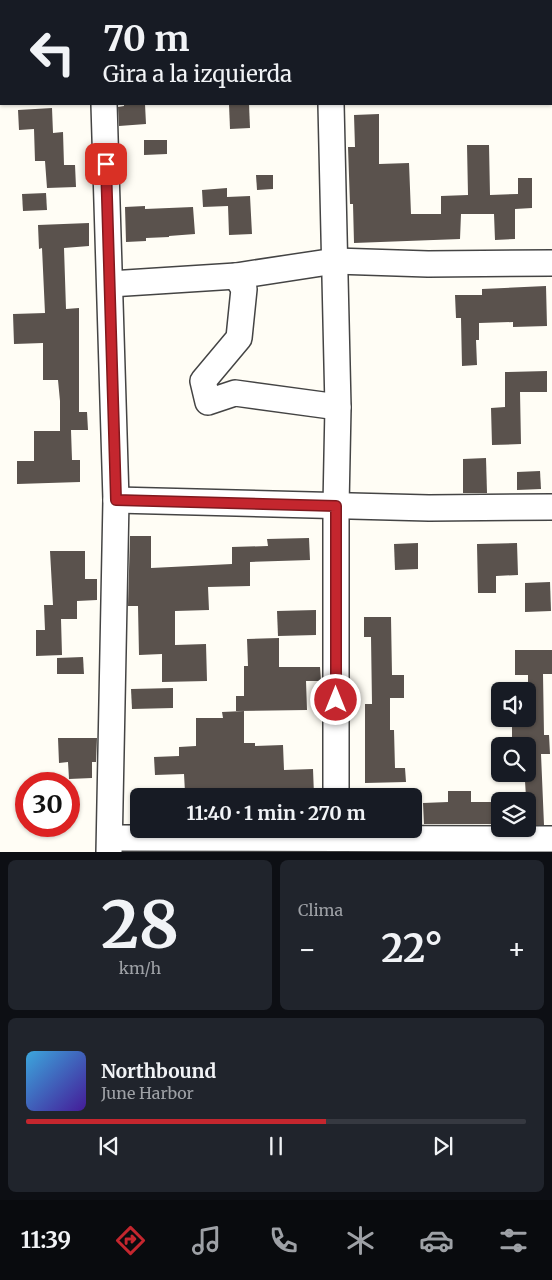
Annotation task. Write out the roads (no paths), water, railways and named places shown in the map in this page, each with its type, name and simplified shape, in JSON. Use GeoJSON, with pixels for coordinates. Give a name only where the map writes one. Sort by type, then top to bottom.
{"type":"FeatureCollection","features":[{"type":"Feature","properties":{"kind":"street"},"geometry":{"type":"LineString","coordinates":[[104,105],[116,500],[110,845],[336,840],[552,839]]}},
{"type":"Feature","properties":{"kind":"street"},"geometry":{"type":"LineString","coordinates":[[331,105],[338,407],[336,788]]}},
{"type":"Feature","properties":{"kind":"street"},"geometry":{"type":"LineString","coordinates":[[110,284],[236,276],[335,261],[428,264],[552,263]]}},
{"type":"Feature","properties":{"kind":"street"},"geometry":{"type":"LineString","coordinates":[[236,276],[244,289],[238,338],[203,381],[208,402],[235,394],[338,407]]}},
{"type":"Feature","properties":{"kind":"street"},"geometry":{"type":"LineString","coordinates":[[116,500],[429,508],[552,507]]}}]}
